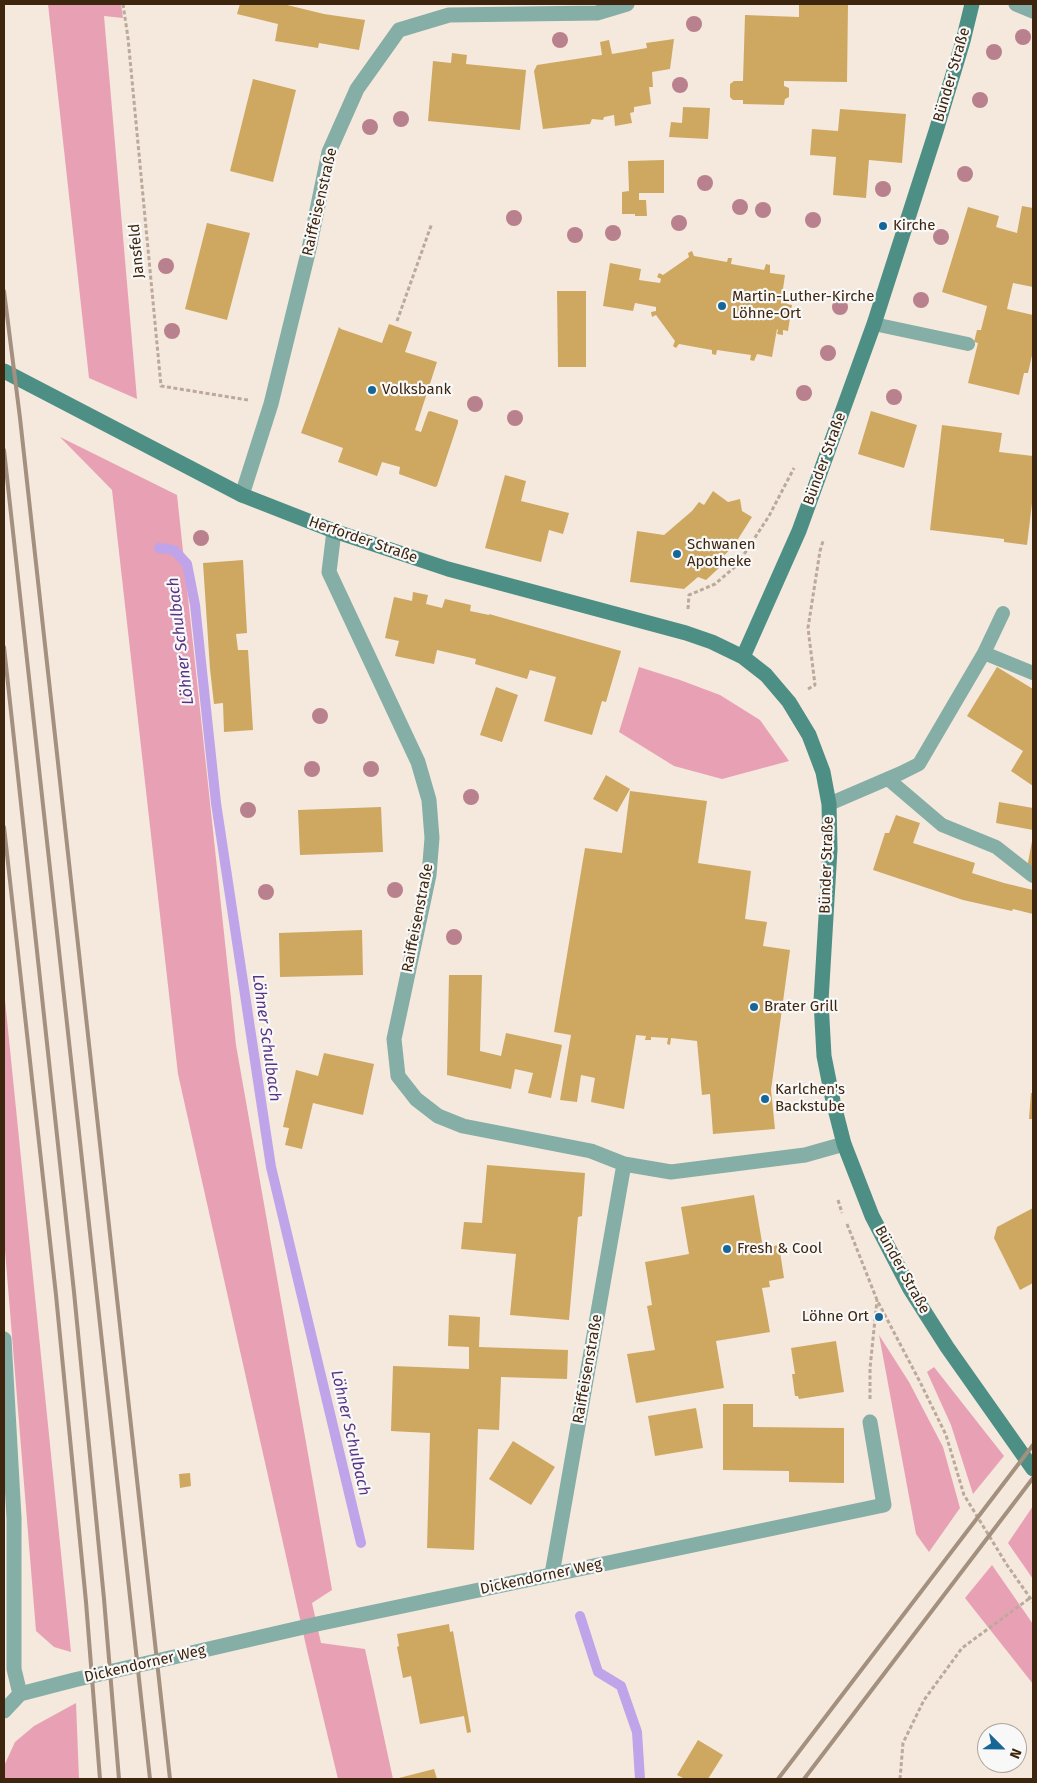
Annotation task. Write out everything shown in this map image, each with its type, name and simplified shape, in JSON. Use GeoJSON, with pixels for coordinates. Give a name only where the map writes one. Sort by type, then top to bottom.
{"type":"FeatureCollection","features":[{"type":"Feature","properties":{"kind":"main road","name":"Bünder Straße"},"geometry":{"type":"LineString","coordinates":[[972,4],[936,131],[874,324],[799,531],[743,657],[766,675],[789,702],[809,735],[823,772],[829,804],[830,849],[821,1001],[824,1056],[832,1102],[844,1144],[872,1216],[910,1289],[947,1347],[1033,1469]]}},
{"type":"Feature","properties":{"kind":"main road","name":"Herforder Straße"},"geometry":{"type":"LineString","coordinates":[[4,371],[242,495],[334,531],[448,569],[686,633],[712,642],[743,657]]}},
{"type":"Feature","properties":{"kind":"street","name":"Raiffeisenstraße"},"geometry":{"type":"LineString","coordinates":[[242,495],[271,404],[309,250],[329,152],[357,88],[399,30],[449,16],[597,13],[627,4]]}},
{"type":"Feature","properties":{"kind":"street"},"geometry":{"type":"LineString","coordinates":[[1016,4],[1033,11]]}},
{"type":"Feature","properties":{"kind":"street","name":"Raiffeisenstraße"},"geometry":{"type":"LineString","coordinates":[[334,531],[329,572],[418,762],[430,800],[432,838],[429,875],[394,1040],[398,1076],[416,1099],[438,1116],[463,1126],[591,1151],[624,1164],[671,1172],[805,1155],[844,1144]]}},
{"type":"Feature","properties":{"kind":"street","name":"Raiffeisenstraße"},"geometry":{"type":"LineString","coordinates":[[552,1574],[624,1164]]}},
{"type":"Feature","properties":{"kind":"street"},"geometry":{"type":"LineString","coordinates":[[4,1339],[14,1668],[20,1694],[4,1712]]}},
{"type":"Feature","properties":{"kind":"street","name":"Dickendorner Weg"},"geometry":{"type":"LineString","coordinates":[[20,1694],[317,1624],[884,1505],[870,1422]]}},
{"type":"Feature","properties":{"kind":"lane"},"geometry":{"type":"LineString","coordinates":[[874,324],[968,344]]}},
{"type":"Feature","properties":{"kind":"lane"},"geometry":{"type":"LineString","coordinates":[[829,804],[919,764],[984,653],[1002,613]]}},
{"type":"Feature","properties":{"kind":"lane"},"geometry":{"type":"LineString","coordinates":[[984,653],[1033,673]]}},
{"type":"Feature","properties":{"kind":"lane"},"geometry":{"type":"LineString","coordinates":[[888,779],[942,825],[996,847],[1033,876]]}},
{"type":"Feature","properties":{"kind":"path","name":"Jansfeld"},"geometry":{"type":"LineString","coordinates":[[123,4],[128,38],[161,386],[271,404]]}},
{"type":"Feature","properties":{"kind":"path"},"geometry":{"type":"LineString","coordinates":[[397,321],[432,223]]}},
{"type":"Feature","properties":{"kind":"path"},"geometry":{"type":"LineString","coordinates":[[686,633],[689,595],[715,584],[738,565],[769,516],[797,462]]}},
{"type":"Feature","properties":{"kind":"path"},"geometry":{"type":"LineString","coordinates":[[839,1192],[838,1202],[877,1300],[946,1435],[964,1495],[1007,1565],[1033,1602]]}},
{"type":"Feature","properties":{"kind":"path"},"geometry":{"type":"LineString","coordinates":[[870,1422],[870,1368],[877,1300]]}},
{"type":"Feature","properties":{"kind":"path"},"geometry":{"type":"LineString","coordinates":[[900,1779],[903,1743],[924,1700],[962,1648],[1030,1598]]}},
{"type":"Feature","properties":{"kind":"shaded area"},"geometry":{"type":"Polygon","coordinates":[[[48,4],[121,4],[123,18],[104,16],[137,399],[89,378],[48,4]]]}},
{"type":"Feature","properties":{"kind":"shaded area"},"geometry":{"type":"Polygon","coordinates":[[[60,437],[177,495],[236,1045],[332,1590],[312,1603],[321,1643],[365,1649],[393,1779],[338,1779],[307,1650],[178,1074],[112,490],[60,437]]]}},
{"type":"Feature","properties":{"kind":"shaded area"},"geometry":{"type":"Polygon","coordinates":[[[639,667],[720,695],[760,720],[789,761],[722,779],[674,766],[619,732],[639,667]]]}},
{"type":"Feature","properties":{"kind":"shaded area"},"geometry":{"type":"Polygon","coordinates":[[[4,991],[71,1652],[54,1647],[36,1631],[4,1238],[4,991]]]}},
{"type":"Feature","properties":{"kind":"shaded area"},"geometry":{"type":"Polygon","coordinates":[[[879,1335],[909,1382],[943,1447],[960,1508],[929,1552],[916,1534],[879,1335]]]}},
{"type":"Feature","properties":{"kind":"shaded area"},"geometry":{"type":"Polygon","coordinates":[[[934,1367],[1004,1456],[973,1494],[951,1425],[927,1372],[934,1367]]]}},
{"type":"Feature","properties":{"kind":"shaded area"},"geometry":{"type":"Polygon","coordinates":[[[1033,1506],[1033,1579],[1008,1543],[1033,1506]]]}},
{"type":"Feature","properties":{"kind":"shaded area"},"geometry":{"type":"Polygon","coordinates":[[[992,1565],[1033,1624],[1033,1684],[965,1598],[992,1565]]]}},
{"type":"Feature","properties":{"kind":"shaded area"},"geometry":{"type":"Polygon","coordinates":[[[76,1703],[79,1779],[4,1779],[4,1766],[15,1742],[34,1726],[76,1703]]]}},
{"type":"Feature","properties":{"kind":"building"},"geometry":{"type":"Polygon","coordinates":[[[240,4],[287,4],[324,14],[365,20],[359,50],[319,43],[318,48],[275,41],[278,24],[237,14],[240,4]]]}},
{"type":"Feature","properties":{"kind":"building"},"geometry":{"type":"Polygon","coordinates":[[[799,4],[848,4],[847,82],[784,81],[784,86],[789,88],[789,97],[785,99],[784,105],[743,104],[743,100],[733,100],[730,97],[730,84],[734,81],[743,81],[745,15],[799,17],[799,4]]]}},
{"type":"Feature","properties":{"kind":"building"},"geometry":{"type":"Polygon","coordinates":[[[674,39],[670,69],[652,72],[653,87],[649,87],[651,104],[634,107],[634,112],[630,113],[632,123],[615,126],[614,115],[604,117],[603,120],[592,119],[590,124],[543,129],[534,71],[537,65],[602,55],[600,42],[609,40],[612,54],[647,48],[646,43],[674,39]]]}},
{"type":"Feature","properties":{"kind":"building"},"geometry":{"type":"Polygon","coordinates":[[[452,53],[467,55],[466,64],[526,70],[520,130],[428,121],[433,61],[451,63],[452,53]]]}},
{"type":"Feature","properties":{"kind":"building"},"geometry":{"type":"Polygon","coordinates":[[[253,79],[296,90],[273,182],[230,171],[253,79]]]}},
{"type":"Feature","properties":{"kind":"building"},"geometry":{"type":"Polygon","coordinates":[[[683,107],[710,108],[708,139],[669,137],[671,122],[682,123],[683,107]]]}},
{"type":"Feature","properties":{"kind":"building"},"geometry":{"type":"Polygon","coordinates":[[[840,109],[906,114],[902,163],[869,160],[866,198],[833,195],[836,157],[810,155],[812,129],[838,131],[840,109]]]}},
{"type":"Feature","properties":{"kind":"building"},"geometry":{"type":"Polygon","coordinates":[[[664,160],[664,193],[639,193],[639,200],[646,200],[647,216],[622,214],[622,192],[629,191],[628,161],[664,160]]]}},
{"type":"Feature","properties":{"kind":"building"},"geometry":{"type":"Polygon","coordinates":[[[1022,206],[1033,208],[1033,287],[1013,283],[1007,309],[1033,315],[1033,351],[1028,373],[1024,373],[1019,395],[968,383],[978,343],[974,342],[977,330],[981,330],[987,306],[942,292],[968,207],[999,216],[996,227],[1017,233],[1022,206]]]}},
{"type":"Feature","properties":{"kind":"building"},"geometry":{"type":"Polygon","coordinates":[[[207,223],[250,233],[227,320],[185,309],[207,223]]]}},
{"type":"Feature","properties":{"kind":"building","name":"Martin-Luther-Kirche Löhne-Ort"},"geometry":{"type":"Polygon","coordinates":[[[692,251],[694,256],[727,262],[728,258],[732,258],[731,264],[764,270],[766,264],[770,265],[770,273],[785,275],[781,303],[783,299],[788,299],[787,304],[792,305],[788,331],[783,330],[783,335],[777,334],[777,329],[772,357],[757,354],[754,361],[750,360],[751,355],[717,350],[716,355],[712,354],[712,350],[679,344],[676,348],[673,346],[675,341],[656,315],[652,317],[651,312],[656,311],[656,307],[635,303],[633,311],[603,306],[610,263],[641,269],[639,280],[660,283],[661,279],[657,277],[659,273],[663,275],[689,257],[688,253],[692,251]]]}},
{"type":"Feature","properties":{"kind":"building"},"geometry":{"type":"Polygon","coordinates":[[[557,291],[586,291],[586,367],[558,367],[557,291]]]}},
{"type":"Feature","properties":{"kind":"building","name":"Volksbank"},"geometry":{"type":"Polygon","coordinates":[[[389,324],[412,332],[405,352],[437,362],[415,430],[421,432],[430,411],[458,420],[437,486],[435,487],[399,474],[400,467],[382,462],[377,476],[338,462],[343,448],[301,433],[339,327],[382,343],[389,324]]]}},
{"type":"Feature","properties":{"kind":"building"},"geometry":{"type":"Polygon","coordinates":[[[871,411],[917,425],[904,468],[858,454],[871,411]]]}},
{"type":"Feature","properties":{"kind":"building"},"geometry":{"type":"Polygon","coordinates":[[[942,425],[1002,433],[999,452],[1033,456],[1033,495],[1027,545],[1004,542],[1004,539],[930,530],[942,425]]]}},
{"type":"Feature","properties":{"kind":"building"},"geometry":{"type":"Polygon","coordinates":[[[505,475],[526,481],[521,501],[569,513],[563,534],[549,530],[541,562],[485,548],[505,475]]]}},
{"type":"Feature","properties":{"kind":"building"},"geometry":{"type":"Polygon","coordinates":[[[713,491],[728,502],[740,499],[742,511],[752,517],[733,547],[719,560],[720,567],[706,580],[698,577],[684,589],[630,582],[637,531],[664,535],[692,511],[699,502],[704,505],[713,491]]]}},
{"type":"Feature","properties":{"kind":"building"},"geometry":{"type":"Polygon","coordinates":[[[243,560],[247,633],[236,634],[238,650],[248,650],[253,730],[224,732],[223,703],[214,704],[203,563],[243,560]]]}},
{"type":"Feature","properties":{"kind":"building"},"geometry":{"type":"Polygon","coordinates":[[[413,592],[428,595],[426,604],[442,608],[445,599],[471,605],[470,611],[489,614],[621,651],[606,702],[602,701],[592,735],[544,721],[556,677],[530,670],[527,679],[475,664],[476,659],[437,650],[434,664],[395,656],[399,641],[385,638],[394,597],[412,601],[413,592]]]}},
{"type":"Feature","properties":{"kind":"building"},"geometry":{"type":"Polygon","coordinates":[[[997,667],[1033,689],[1033,786],[1011,771],[1023,751],[967,716],[997,667]]]}},
{"type":"Feature","properties":{"kind":"building"},"geometry":{"type":"Polygon","coordinates":[[[496,687],[518,695],[502,742],[480,735],[496,687]]]}},
{"type":"Feature","properties":{"kind":"building"},"geometry":{"type":"Polygon","coordinates":[[[606,775],[630,789],[617,812],[593,799],[606,775]]]}},
{"type":"Feature","properties":{"kind":"building"},"geometry":{"type":"Polygon","coordinates":[[[630,791],[707,801],[698,863],[751,871],[745,919],[767,922],[763,946],[790,950],[771,1090],[775,1129],[713,1134],[710,1094],[702,1095],[697,1041],[671,1038],[670,1045],[667,1044],[668,1038],[651,1037],[651,1040],[645,1040],[646,1036],[636,1035],[624,1109],[591,1102],[595,1078],[581,1075],[577,1102],[560,1100],[571,1035],[554,1032],[585,848],[622,853],[630,791]]]}},
{"type":"Feature","properties":{"kind":"building"},"geometry":{"type":"Polygon","coordinates":[[[999,802],[1033,808],[1033,830],[996,823],[999,802]]]}},
{"type":"Feature","properties":{"kind":"building"},"geometry":{"type":"Polygon","coordinates":[[[381,807],[383,852],[300,855],[298,810],[381,807]]]}},
{"type":"Feature","properties":{"kind":"building"},"geometry":{"type":"Polygon","coordinates":[[[896,815],[920,823],[913,843],[975,863],[972,873],[1033,890],[1033,914],[963,900],[873,870],[885,833],[889,833],[896,815]]]}},
{"type":"Feature","properties":{"kind":"building"},"geometry":{"type":"Polygon","coordinates":[[[1033,841],[1033,869],[1027,868],[1033,841]]]}},
{"type":"Feature","properties":{"kind":"building"},"geometry":{"type":"Polygon","coordinates":[[[362,930],[363,975],[280,977],[279,933],[362,930]]]}},
{"type":"Feature","properties":{"kind":"building"},"geometry":{"type":"Polygon","coordinates":[[[449,975],[482,975],[480,1051],[501,1056],[506,1033],[562,1045],[551,1098],[528,1093],[533,1073],[515,1069],[511,1089],[447,1075],[449,975]]]}},
{"type":"Feature","properties":{"kind":"building"},"geometry":{"type":"Polygon","coordinates":[[[324,1053],[374,1064],[363,1115],[313,1103],[302,1149],[285,1145],[289,1128],[283,1127],[296,1070],[318,1076],[324,1053]]]}},
{"type":"Feature","properties":{"kind":"building"},"geometry":{"type":"Polygon","coordinates":[[[1031,1093],[1033,1093],[1033,1119],[1029,1119],[1031,1093]]]}},
{"type":"Feature","properties":{"kind":"building"},"geometry":{"type":"Polygon","coordinates":[[[487,1165],[585,1173],[582,1216],[578,1217],[569,1320],[510,1315],[516,1254],[461,1249],[464,1222],[482,1223],[487,1165]]]}},
{"type":"Feature","properties":{"kind":"building"},"geometry":{"type":"Polygon","coordinates":[[[754,1195],[763,1248],[779,1245],[784,1278],[769,1281],[770,1287],[762,1288],[770,1332],[716,1341],[724,1388],[636,1403],[627,1354],[655,1350],[647,1306],[652,1305],[645,1262],[689,1254],[681,1207],[754,1195]]]}},
{"type":"Feature","properties":{"kind":"building"},"geometry":{"type":"Polygon","coordinates":[[[1033,1208],[1033,1283],[1020,1290],[994,1238],[997,1227],[1033,1208]]]}},
{"type":"Feature","properties":{"kind":"building"},"geometry":{"type":"Polygon","coordinates":[[[449,1315],[480,1317],[479,1347],[568,1350],[567,1379],[501,1377],[499,1430],[478,1429],[474,1550],[427,1548],[430,1433],[391,1431],[393,1366],[469,1369],[469,1347],[448,1346],[449,1315]]]}},
{"type":"Feature","properties":{"kind":"building"},"geometry":{"type":"Polygon","coordinates":[[[836,1341],[844,1392],[799,1399],[798,1396],[795,1396],[792,1374],[795,1374],[791,1348],[836,1341]]]}},
{"type":"Feature","properties":{"kind":"building"},"geometry":{"type":"Polygon","coordinates":[[[723,1404],[753,1404],[753,1427],[844,1428],[844,1483],[789,1482],[789,1471],[723,1470],[723,1404]]]}},
{"type":"Feature","properties":{"kind":"building"},"geometry":{"type":"Polygon","coordinates":[[[696,1408],[703,1448],[655,1456],[648,1416],[696,1408]]]}},
{"type":"Feature","properties":{"kind":"building"},"geometry":{"type":"Polygon","coordinates":[[[513,1441],[555,1467],[531,1505],[489,1479],[513,1441]]]}},
{"type":"Feature","properties":{"kind":"building"},"geometry":{"type":"Polygon","coordinates":[[[190,1473],[191,1486],[180,1488],[179,1474],[190,1473]]]}},
{"type":"Feature","properties":{"kind":"building"},"geometry":{"type":"Polygon","coordinates":[[[449,1624],[450,1632],[453,1631],[471,1732],[467,1733],[464,1716],[420,1724],[411,1676],[403,1678],[397,1647],[399,1646],[397,1634],[449,1624]]]}},
{"type":"Feature","properties":{"kind":"building"},"geometry":{"type":"Polygon","coordinates":[[[698,1740],[723,1755],[708,1779],[685,1779],[677,1775],[698,1740]]]}},
{"type":"Feature","properties":{"kind":"building"},"geometry":{"type":"Polygon","coordinates":[[[434,1769],[437,1779],[395,1779],[434,1769]]]}},
{"type":"Feature","properties":{"kind":"waterway","name":"Löhner Schulbach"},"geometry":{"type":"LineString","coordinates":[[159,548],[174,550],[187,564],[195,605],[216,803],[271,1167],[361,1543]]}},
{"type":"Feature","properties":{"kind":"waterway","name":"Löhner Schulbach"},"geometry":{"type":"LineString","coordinates":[[580,1616],[598,1672],[621,1686],[637,1732],[640,1779]]}},
{"type":"Feature","properties":{"kind":"railway"},"geometry":{"type":"LineString","coordinates":[[4,291],[20,418],[170,1779]]}},
{"type":"Feature","properties":{"kind":"railway"},"geometry":{"type":"LineString","coordinates":[[4,450],[150,1779]]}},
{"type":"Feature","properties":{"kind":"railway"},"geometry":{"type":"LineString","coordinates":[[4,647],[74,1292],[104,1599],[119,1779]]}},
{"type":"Feature","properties":{"kind":"railway"},"geometry":{"type":"LineString","coordinates":[[4,827],[56,1295],[86,1602],[100,1779]]}},
{"type":"Feature","properties":{"kind":"railway"},"geometry":{"type":"LineString","coordinates":[[778,1779],[1033,1445]]}},
{"type":"Feature","properties":{"kind":"railway"},"geometry":{"type":"LineString","coordinates":[[804,1779],[1033,1478]]}},
{"type":"Feature","properties":{"kind":"place","name":"Kirche"},"geometry":{"type":"Point","coordinates":[883,226]}},
{"type":"Feature","properties":{"kind":"place","name":"Martin-Luther-Kirche Löhne-Ort"},"geometry":{"type":"Point","coordinates":[722,306]}},
{"type":"Feature","properties":{"kind":"place","name":"Volksbank"},"geometry":{"type":"Point","coordinates":[372,390]}},
{"type":"Feature","properties":{"kind":"place","name":"Schwanen Apotheke"},"geometry":{"type":"Point","coordinates":[677,554]}},
{"type":"Feature","properties":{"kind":"place","name":"Brater Grill"},"geometry":{"type":"Point","coordinates":[754,1007]}},
{"type":"Feature","properties":{"kind":"place","name":"Karlchen's Backstube"},"geometry":{"type":"Point","coordinates":[765,1099]}},
{"type":"Feature","properties":{"kind":"place","name":"Fresh & Cool"},"geometry":{"type":"Point","coordinates":[727,1249]}},
{"type":"Feature","properties":{"kind":"place","name":"Löhne Ort"},"geometry":{"type":"Point","coordinates":[879,1317]}}]}
